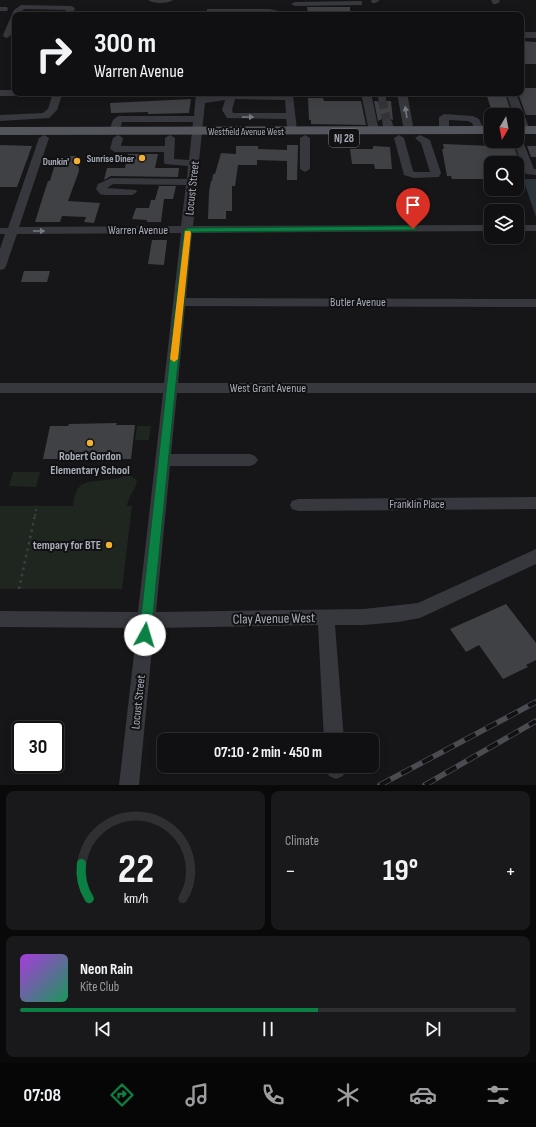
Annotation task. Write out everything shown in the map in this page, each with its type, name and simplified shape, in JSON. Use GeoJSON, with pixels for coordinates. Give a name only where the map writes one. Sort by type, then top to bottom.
{"type":"FeatureCollection","features":[{"type":"Feature","properties":{"kind":"main road","name":"Westfield Avenue West"},"geometry":{"type":"LineString","coordinates":[[0,131],[171,134],[198,129],[374,131],[404,134],[444,131],[484,133]]}},
{"type":"Feature","properties":{"kind":"main road","name":"Westfield Avenue West"},"geometry":{"type":"LineString","coordinates":[[198,129],[305,138],[404,134],[484,133]]}},
{"type":"Feature","properties":{"kind":"main road","name":"Westfield Avenue West"},"geometry":{"type":"LineString","coordinates":[[0,138],[44,138],[116,134]]}},
{"type":"Feature","properties":{"kind":"main road"},"geometry":{"type":"LineString","coordinates":[[524,135],[536,138]]}},
{"type":"Feature","properties":{"kind":"street"},"geometry":{"type":"LineString","coordinates":[[152,0],[169,0]]}},
{"type":"Feature","properties":{"kind":"street"},"geometry":{"type":"LineString","coordinates":[[210,12],[211,0]]}},
{"type":"Feature","properties":{"kind":"street"},"geometry":{"type":"LineString","coordinates":[[293,2],[359,4]]}},
{"type":"Feature","properties":{"kind":"street"},"geometry":{"type":"LineString","coordinates":[[293,2],[302,12]]}},
{"type":"Feature","properties":{"kind":"street"},"geometry":{"type":"LineString","coordinates":[[17,12],[24,7],[47,12],[70,12]]}},
{"type":"Feature","properties":{"kind":"street"},"geometry":{"type":"LineString","coordinates":[[248,12],[272,12]]}},
{"type":"Feature","properties":{"kind":"street"},"geometry":{"type":"LineString","coordinates":[[7,35],[12,23]]}},
{"type":"Feature","properties":{"kind":"street"},"geometry":{"type":"LineString","coordinates":[[524,35],[536,35]]}},
{"type":"Feature","properties":{"kind":"street"},"geometry":{"type":"LineString","coordinates":[[0,93],[12,93]]}},
{"type":"Feature","properties":{"kind":"street"},"geometry":{"type":"LineString","coordinates":[[0,118],[46,116],[52,110],[57,96]]}},
{"type":"Feature","properties":{"kind":"street"},"geometry":{"type":"LineString","coordinates":[[201,96],[218,99],[231,96],[290,97],[292,130]]}},
{"type":"Feature","properties":{"kind":"street","name":"Locust Street"},"geometry":{"type":"LineString","coordinates":[[129,785],[201,96]]}},
{"type":"Feature","properties":{"kind":"street"},"geometry":{"type":"LineString","coordinates":[[231,96],[227,110],[230,116],[291,116]]}},
{"type":"Feature","properties":{"kind":"street"},"geometry":{"type":"LineString","coordinates":[[367,96],[374,131]]}},
{"type":"Feature","properties":{"kind":"street"},"geometry":{"type":"LineString","coordinates":[[402,96],[404,134],[408,173],[410,175],[435,175],[436,173],[426,142],[404,134]]}},
{"type":"Feature","properties":{"kind":"street"},"geometry":{"type":"LineString","coordinates":[[512,96],[515,108]]}},
{"type":"Feature","properties":{"kind":"street"},"geometry":{"type":"LineString","coordinates":[[116,134],[117,121],[119,119],[171,134]]}},
{"type":"Feature","properties":{"kind":"street"},"geometry":{"type":"LineString","coordinates":[[194,163],[169,162],[171,134],[183,119],[198,129]]}},
{"type":"Feature","properties":{"kind":"street"},"geometry":{"type":"LineString","coordinates":[[0,266],[44,138]]}},
{"type":"Feature","properties":{"kind":"street"},"geometry":{"type":"LineString","coordinates":[[305,138],[305,169]]}},
{"type":"Feature","properties":{"kind":"street"},"geometry":{"type":"LineString","coordinates":[[524,144],[530,172],[536,172]]}},
{"type":"Feature","properties":{"kind":"street"},"geometry":{"type":"LineString","coordinates":[[132,192],[104,192],[101,188],[111,181],[193,182]]}},
{"type":"Feature","properties":{"kind":"street","name":"Warren Avenue"},"geometry":{"type":"LineString","coordinates":[[0,231],[484,228]]}},
{"type":"Feature","properties":{"kind":"street"},"geometry":{"type":"LineString","coordinates":[[524,228],[536,228]]}},
{"type":"Feature","properties":{"kind":"street","name":"Butler Avenue"},"geometry":{"type":"LineString","coordinates":[[180,302],[536,302]]}},
{"type":"Feature","properties":{"kind":"street","name":"West Grant Avenue"},"geometry":{"type":"LineString","coordinates":[[0,388],[536,388]]}},
{"type":"Feature","properties":{"kind":"street"},"geometry":{"type":"LineString","coordinates":[[164,460],[250,460]]}},
{"type":"Feature","properties":{"kind":"street","name":"Franklin Place"},"geometry":{"type":"LineString","coordinates":[[298,505],[536,503]]}},
{"type":"Feature","properties":{"kind":"street","name":"Clay Avenue West"},"geometry":{"type":"LineString","coordinates":[[0,619],[146,620],[326,617],[398,614],[420,610],[536,556]]}},
{"type":"Feature","properties":{"kind":"street"},"geometry":{"type":"LineString","coordinates":[[326,617],[334,733]]}},
{"type":"Feature","properties":{"kind":"path"},"geometry":{"type":"LineString","coordinates":[[19,589],[37,506]]}},
{"type":"Feature","properties":{"kind":"shaded area"},"geometry":{"type":"Polygon","coordinates":[[[524,179],[536,179],[536,217],[524,182],[524,179]]]}},
{"type":"Feature","properties":{"kind":"shaded area"},"geometry":{"type":"Polygon","coordinates":[[[137,426],[151,426],[149,440],[135,440],[137,426]]]}},
{"type":"Feature","properties":{"kind":"shaded area"},"geometry":{"type":"Polygon","coordinates":[[[13,472],[40,472],[36,487],[9,486],[13,472]]]}},
{"type":"Feature","properties":{"kind":"shaded area"},"geometry":{"type":"Polygon","coordinates":[[[129,475],[137,480],[127,506],[132,506],[122,589],[0,589],[0,506],[73,506],[76,491],[83,484],[129,475]]]}},
{"type":"Feature","properties":{"kind":"building"},"geometry":{"type":"Polygon","coordinates":[[[307,7],[350,7],[350,12],[308,12],[307,7]]]}},
{"type":"Feature","properties":{"kind":"building"},"geometry":{"type":"Polygon","coordinates":[[[524,41],[536,42],[536,64],[524,64],[524,41]]]}},
{"type":"Feature","properties":{"kind":"building"},"geometry":{"type":"Polygon","coordinates":[[[524,88],[536,88],[536,115],[526,115],[519,96],[524,96],[524,88]]]}},
{"type":"Feature","properties":{"kind":"building"},"geometry":{"type":"Polygon","coordinates":[[[487,96],[506,96],[510,108],[491,108],[487,96]]]}},
{"type":"Feature","properties":{"kind":"building"},"geometry":{"type":"Polygon","coordinates":[[[308,98],[323,98],[324,101],[361,101],[366,125],[311,124],[311,120],[309,120],[308,98]]]}},
{"type":"Feature","properties":{"kind":"building"},"geometry":{"type":"Polygon","coordinates":[[[191,99],[189,113],[111,113],[110,103],[191,99]]]}},
{"type":"Feature","properties":{"kind":"building"},"geometry":{"type":"Polygon","coordinates":[[[374,101],[377,101],[379,104],[385,104],[387,101],[391,101],[393,120],[386,117],[378,121],[374,101]]]}},
{"type":"Feature","properties":{"kind":"building"},"geometry":{"type":"Polygon","coordinates":[[[443,144],[484,146],[484,148],[514,148],[518,156],[484,156],[484,179],[452,179],[451,176],[447,176],[442,149],[444,149],[443,144]]]}},
{"type":"Feature","properties":{"kind":"building"},"geometry":{"type":"Polygon","coordinates":[[[0,145],[32,146],[17,187],[0,187],[0,145]]]}},
{"type":"Feature","properties":{"kind":"building"},"geometry":{"type":"Polygon","coordinates":[[[287,145],[298,145],[297,180],[287,180],[287,161],[257,160],[257,165],[238,165],[235,186],[232,186],[232,211],[226,211],[226,219],[208,219],[211,181],[213,174],[215,174],[221,153],[236,154],[236,146],[258,146],[258,149],[287,150],[287,145]]]}},
{"type":"Feature","properties":{"kind":"building"},"geometry":{"type":"Polygon","coordinates":[[[373,146],[390,147],[392,169],[375,169],[374,164],[352,164],[350,149],[373,149],[373,146]]]}},
{"type":"Feature","properties":{"kind":"building"},"geometry":{"type":"Polygon","coordinates":[[[527,146],[536,146],[536,157],[531,157],[527,146]]]}},
{"type":"Feature","properties":{"kind":"building"},"geometry":{"type":"Polygon","coordinates":[[[128,154],[158,154],[155,168],[179,168],[178,177],[111,176],[104,180],[107,168],[125,168],[128,154]]]}},
{"type":"Feature","properties":{"kind":"building"},"geometry":{"type":"Polygon","coordinates":[[[66,156],[77,156],[79,171],[68,201],[100,203],[94,223],[84,222],[86,217],[62,216],[60,222],[35,222],[54,167],[60,167],[62,159],[65,159],[66,156]]]}},
{"type":"Feature","properties":{"kind":"building"},"geometry":{"type":"Polygon","coordinates":[[[159,186],[176,186],[173,199],[164,199],[161,222],[147,222],[147,220],[132,219],[136,208],[149,208],[151,200],[155,200],[159,186]]]}},
{"type":"Feature","properties":{"kind":"building"},"geometry":{"type":"Polygon","coordinates":[[[152,240],[167,240],[164,265],[148,264],[152,240]]]}},
{"type":"Feature","properties":{"kind":"building"},"geometry":{"type":"Polygon","coordinates":[[[24,271],[50,271],[47,282],[21,282],[24,271]]]}},
{"type":"Feature","properties":{"kind":"building","name":"Robert Gordon Elementary School"},"geometry":{"type":"Polygon","coordinates":[[[117,423],[116,425],[135,425],[131,459],[43,459],[50,426],[117,423]]]}},
{"type":"Feature","properties":{"kind":"building"},"geometry":{"type":"Polygon","coordinates":[[[506,604],[536,643],[536,660],[526,665],[528,667],[503,679],[479,645],[466,652],[450,629],[506,604]]]}},
{"type":"Feature","properties":{"kind":"tunnel"},"geometry":{"type":"LineString","coordinates":[[382,100],[387,121]]}},
{"type":"Feature","properties":{"kind":"railway"},"geometry":{"type":"LineString","coordinates":[[380,785],[536,702]]}},
{"type":"Feature","properties":{"kind":"railway"},"geometry":{"type":"LineString","coordinates":[[425,785],[536,721]]}},
{"type":"Feature","properties":{"kind":"slow traffic"},"geometry":{"type":"LineString","coordinates":[[174,359],[188,233]]}},
{"type":"Feature","properties":{"kind":"place","name":"Sunrise Diner"},"geometry":{"type":"Point","coordinates":[142,158]}},
{"type":"Feature","properties":{"kind":"place","name":"Dunkin'"},"geometry":{"type":"Point","coordinates":[77,161]}},
{"type":"Feature","properties":{"kind":"place","name":"Robert Gordon Elementary School"},"geometry":{"type":"Point","coordinates":[90,443]}},
{"type":"Feature","properties":{"kind":"place","name":"tempary for BTE"},"geometry":{"type":"Point","coordinates":[109,545]}},
{"type":"Feature","properties":{"kind":"route"},"geometry":{"type":"LineString","coordinates":[[145,635],[188,230],[413,229]]}}]}
